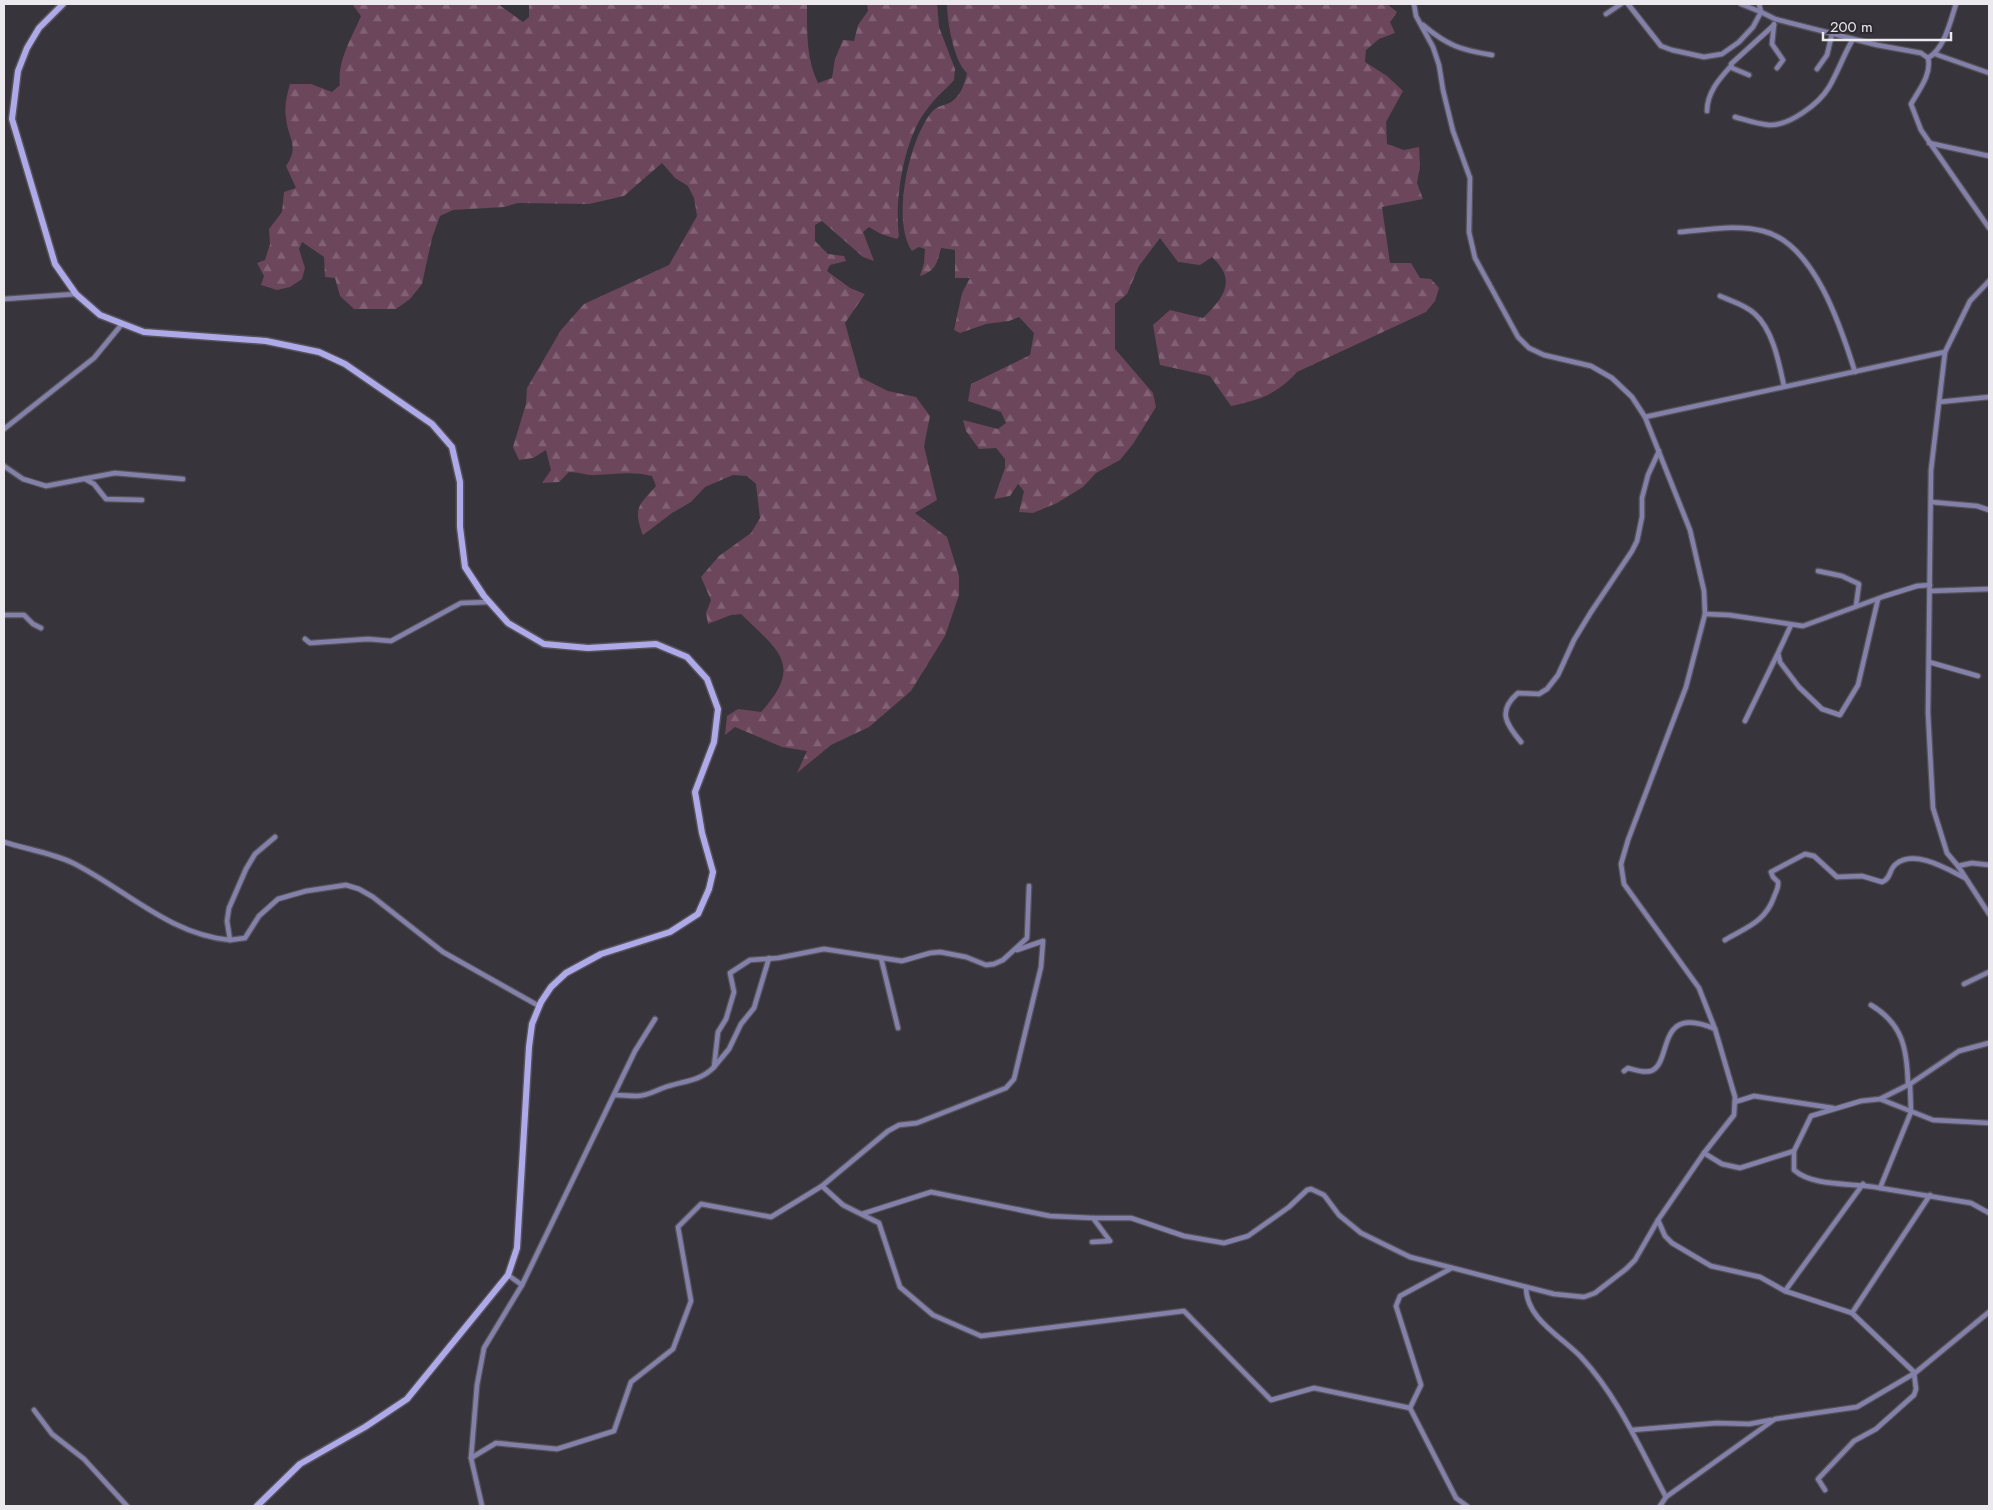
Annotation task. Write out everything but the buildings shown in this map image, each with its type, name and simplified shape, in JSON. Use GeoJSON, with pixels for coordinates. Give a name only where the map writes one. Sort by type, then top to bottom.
{"type":"FeatureCollection","features":[{"type":"Feature","properties":{"kind":"main road"},"geometry":{"type":"LineString","coordinates":[[63,4],[39,28],[27,48],[18,71],[12,119],[55,264],[76,294],[100,316],[144,332],[266,342],[319,352],[345,364],[432,424],[452,447],[460,482],[460,527],[465,567],[489,602],[508,623],[544,644],[588,648],[656,644],[687,656],[707,679],[718,709],[714,742],[695,792],[702,833],[713,872],[709,889],[698,914],[670,932],[630,943],[579,964],[551,987],[539,1006],[532,1024],[517,1248],[508,1275],[407,1399],[365,1427],[300,1464],[257,1506]]}},
{"type":"Feature","properties":{"kind":"street"},"geometry":{"type":"LineString","coordinates":[[862,1214],[931,1192],[1050,1216],[1131,1218],[1184,1236],[1224,1243],[1248,1236],[1289,1207],[1307,1190],[1311,1189],[1324,1195],[1339,1215],[1361,1234],[1410,1257],[1562,1296],[1584,1297],[1595,1293],[1614,1280],[1634,1260],[1658,1220],[1704,1153],[1734,1115],[1735,1102],[1715,1029],[1699,988],[1624,884],[1622,864],[1628,840],[1686,687],[1705,614],[1704,592],[1690,530],[1645,417],[1632,397],[1612,378],[1591,366],[1544,355],[1529,348],[1518,338],[1475,258],[1469,232],[1470,178],[1453,131],[1443,90],[1440,65],[1433,46],[1414,11],[1414,4]]}},
{"type":"Feature","properties":{"kind":"street"},"geometry":{"type":"LineString","coordinates":[[1606,14],[1621,4]]}},
{"type":"Feature","properties":{"kind":"street"},"geometry":{"type":"LineString","coordinates":[[1628,4],[1661,46],[1704,58],[1722,54],[1739,42],[1753,27],[1761,12],[1759,4]]}},
{"type":"Feature","properties":{"kind":"street"},"geometry":{"type":"LineString","coordinates":[[1740,4],[1775,19],[1853,39],[1921,53],[1928,58],[1930,66],[1911,104],[1920,130],[1989,228]]}},
{"type":"Feature","properties":{"kind":"street"},"geometry":{"type":"LineString","coordinates":[[1928,58],[1935,54],[1942,42],[1956,4]]}},
{"type":"Feature","properties":{"kind":"street"},"geometry":{"type":"LineString","coordinates":[[1775,19],[1772,44],[1784,60],[1777,68]]}},
{"type":"Feature","properties":{"kind":"street"},"geometry":{"type":"LineString","coordinates":[[1420,22],[1437,38],[1464,49],[1492,55]]}},
{"type":"Feature","properties":{"kind":"street"},"geometry":{"type":"LineString","coordinates":[[1707,111],[1710,94],[1719,78],[1741,53],[1774,25]]}},
{"type":"Feature","properties":{"kind":"street"},"geometry":{"type":"LineString","coordinates":[[1817,69],[1830,48],[1832,34]]}},
{"type":"Feature","properties":{"kind":"street"},"geometry":{"type":"LineString","coordinates":[[1433,46],[1437,38]]}},
{"type":"Feature","properties":{"kind":"street"},"geometry":{"type":"LineString","coordinates":[[1735,116],[1759,123],[1777,124],[1786,122],[1823,96],[1853,39]]}},
{"type":"Feature","properties":{"kind":"street"},"geometry":{"type":"LineString","coordinates":[[1935,54],[1989,73]]}},
{"type":"Feature","properties":{"kind":"street"},"geometry":{"type":"LineString","coordinates":[[1730,66],[1749,75]]}},
{"type":"Feature","properties":{"kind":"street"},"geometry":{"type":"LineString","coordinates":[[1929,143],[1989,156]]}},
{"type":"Feature","properties":{"kind":"street"},"geometry":{"type":"LineString","coordinates":[[1982,219],[1989,219]]}},
{"type":"Feature","properties":{"kind":"street"},"geometry":{"type":"LineString","coordinates":[[1680,232],[1748,229],[1764,231],[1787,242],[1806,262],[1832,306],[1855,372]]}},
{"type":"Feature","properties":{"kind":"street"},"geometry":{"type":"LineString","coordinates":[[1989,281],[1970,301],[1945,352],[1931,470],[1928,713],[1933,808],[1947,853],[1958,866],[1989,914]]}},
{"type":"Feature","properties":{"kind":"street"},"geometry":{"type":"LineString","coordinates":[[4,299],[76,294]]}},
{"type":"Feature","properties":{"kind":"street"},"geometry":{"type":"LineString","coordinates":[[1720,296],[1753,312],[1758,318],[1773,347],[1784,386]]}},
{"type":"Feature","properties":{"kind":"street"},"geometry":{"type":"LineString","coordinates":[[4,429],[94,358],[122,324]]}},
{"type":"Feature","properties":{"kind":"street"},"geometry":{"type":"LineString","coordinates":[[1645,417],[1945,352]]}},
{"type":"Feature","properties":{"kind":"street"},"geometry":{"type":"LineString","coordinates":[[1939,402],[1989,397]]}},
{"type":"Feature","properties":{"kind":"street"},"geometry":{"type":"LineString","coordinates":[[1521,742],[1508,725],[1505,711],[1509,701],[1518,693],[1539,694],[1547,689],[1558,675],[1578,633],[1637,541],[1642,517],[1642,498],[1648,475],[1659,451]]}},
{"type":"Feature","properties":{"kind":"street"},"geometry":{"type":"LineString","coordinates":[[4,466],[23,479],[46,486],[115,472],[183,479]]}},
{"type":"Feature","properties":{"kind":"street"},"geometry":{"type":"LineString","coordinates":[[84,479],[94,484],[106,499],[142,500]]}},
{"type":"Feature","properties":{"kind":"street"},"geometry":{"type":"LineString","coordinates":[[1931,502],[1977,506],[1989,510]]}},
{"type":"Feature","properties":{"kind":"street"},"geometry":{"type":"LineString","coordinates":[[1818,571],[1842,576],[1858,584],[1856,606]]}},
{"type":"Feature","properties":{"kind":"street"},"geometry":{"type":"LineString","coordinates":[[1705,614],[1729,615],[1803,626],[1917,586],[1989,589]]}},
{"type":"Feature","properties":{"kind":"street"},"geometry":{"type":"LineString","coordinates":[[1778,653],[1784,668],[1811,700],[1825,712],[1841,715],[1858,685],[1878,599]]}},
{"type":"Feature","properties":{"kind":"street"},"geometry":{"type":"LineString","coordinates":[[305,639],[310,642],[368,639],[391,641],[461,603],[489,602]]}},
{"type":"Feature","properties":{"kind":"street"},"geometry":{"type":"LineString","coordinates":[[4,615],[24,615],[33,624],[41,628]]}},
{"type":"Feature","properties":{"kind":"street"},"geometry":{"type":"LineString","coordinates":[[1745,721],[1791,625]]}},
{"type":"Feature","properties":{"kind":"street"},"geometry":{"type":"LineString","coordinates":[[1929,662],[1978,676]]}},
{"type":"Feature","properties":{"kind":"street"},"geometry":{"type":"LineString","coordinates":[[230,940],[228,915],[243,877],[255,854],[274,837]]}},
{"type":"Feature","properties":{"kind":"street"},"geometry":{"type":"LineString","coordinates":[[4,842],[74,863],[159,916],[205,935],[230,940],[245,938],[259,916],[278,899],[306,891],[346,885],[359,889],[373,897],[443,952],[539,1006]]}},
{"type":"Feature","properties":{"kind":"street"},"geometry":{"type":"LineString","coordinates":[[1724,940],[1767,914],[1778,888],[1778,882],[1772,877],[1771,872],[1805,854],[1812,855],[1837,877],[1862,876],[1882,882],[1888,878],[1896,864],[1914,859],[1939,866],[1966,879]]}},
{"type":"Feature","properties":{"kind":"street"},"geometry":{"type":"LineString","coordinates":[[1958,866],[1972,863],[1989,865]]}},
{"type":"Feature","properties":{"kind":"street"},"geometry":{"type":"LineString","coordinates":[[714,1067],[718,1032],[726,1019],[734,992],[730,973],[747,961],[778,958],[824,949],[902,961],[940,952],[966,957],[986,965],[999,963],[1024,943],[1029,932],[1028,886]]}},
{"type":"Feature","properties":{"kind":"street"},"geometry":{"type":"LineString","coordinates":[[471,1458],[496,1443],[557,1449],[614,1431],[631,1382],[673,1349],[691,1301],[678,1227],[701,1204],[771,1217],[822,1186],[888,1131],[899,1125],[917,1123],[1006,1088],[1014,1079],[1040,967],[1042,941],[1016,950]]}},
{"type":"Feature","properties":{"kind":"street"},"geometry":{"type":"LineString","coordinates":[[614,1095],[638,1096],[650,1094],[664,1087],[696,1080],[714,1067],[729,1049],[741,1024],[754,1008],[769,958]]}},
{"type":"Feature","properties":{"kind":"street"},"geometry":{"type":"LineString","coordinates":[[767,968],[778,958]]}},
{"type":"Feature","properties":{"kind":"street"},"geometry":{"type":"LineString","coordinates":[[881,958],[898,1028]]}},
{"type":"Feature","properties":{"kind":"street"},"geometry":{"type":"LineString","coordinates":[[1964,984],[1989,972]]}},
{"type":"Feature","properties":{"kind":"street"},"geometry":{"type":"LineString","coordinates":[[1871,1004],[1880,1010],[1901,1034],[1907,1055],[1911,1112],[1880,1188]]}},
{"type":"Feature","properties":{"kind":"street"},"geometry":{"type":"LineString","coordinates":[[482,1506],[471,1458],[477,1384],[484,1348],[522,1285],[635,1051],[655,1019]]}},
{"type":"Feature","properties":{"kind":"street"},"geometry":{"type":"LineString","coordinates":[[1624,1071],[1628,1068],[1645,1072],[1653,1070],[1658,1065],[1663,1050],[1674,1030],[1681,1024],[1694,1022],[1715,1029]]}},
{"type":"Feature","properties":{"kind":"street"},"geometry":{"type":"LineString","coordinates":[[1989,1043],[1959,1051],[1909,1084],[1880,1099],[1834,1108],[1811,1116],[1794,1151],[1792,1165],[1797,1172],[1828,1182],[1863,1184],[1930,1195],[1971,1203],[1989,1213]]}},
{"type":"Feature","properties":{"kind":"street"},"geometry":{"type":"LineString","coordinates":[[1735,1102],[1754,1096],[1834,1108]]}},
{"type":"Feature","properties":{"kind":"street"},"geometry":{"type":"LineString","coordinates":[[1880,1099],[1933,1120],[1989,1123]]}},
{"type":"Feature","properties":{"kind":"street"},"geometry":{"type":"LineString","coordinates":[[1704,1153],[1722,1164],[1740,1168],[1794,1151]]}},
{"type":"Feature","properties":{"kind":"street"},"geometry":{"type":"LineString","coordinates":[[1785,1291],[1863,1184]]}},
{"type":"Feature","properties":{"kind":"street"},"geometry":{"type":"LineString","coordinates":[[822,1186],[843,1205],[879,1223],[900,1286],[933,1315],[981,1336],[1184,1311],[1271,1400],[1314,1388],[1410,1408]]}},
{"type":"Feature","properties":{"kind":"street"},"geometry":{"type":"LineString","coordinates":[[1852,1313],[1930,1195]]}},
{"type":"Feature","properties":{"kind":"street"},"geometry":{"type":"LineString","coordinates":[[1092,1242],[1110,1241],[1093,1218]]}},
{"type":"Feature","properties":{"kind":"street"},"geometry":{"type":"LineString","coordinates":[[1658,1220],[1665,1236],[1672,1243],[1711,1266],[1760,1277],[1785,1291],[1852,1313],[1914,1373],[1916,1388],[1914,1395],[1876,1429],[1854,1441],[1843,1451],[1818,1479],[1825,1490]]}},
{"type":"Feature","properties":{"kind":"street"},"geometry":{"type":"LineString","coordinates":[[1410,1408],[1421,1385],[1396,1302],[1405,1292],[1451,1269]]}},
{"type":"Feature","properties":{"kind":"street"},"geometry":{"type":"LineString","coordinates":[[508,1275],[522,1285]]}},
{"type":"Feature","properties":{"kind":"street"},"geometry":{"type":"LineString","coordinates":[[1526,1286],[1528,1299],[1538,1318],[1582,1359],[1618,1405],[1666,1497]]}},
{"type":"Feature","properties":{"kind":"street"},"geometry":{"type":"LineString","coordinates":[[1632,1430],[1717,1423],[1755,1423],[1857,1407],[1914,1373],[1989,1312]]}},
{"type":"Feature","properties":{"kind":"street"},"geometry":{"type":"LineString","coordinates":[[1410,1408],[1456,1498],[1467,1506]]}},
{"type":"Feature","properties":{"kind":"street"},"geometry":{"type":"LineString","coordinates":[[34,1410],[52,1434],[84,1459],[127,1506]]}},
{"type":"Feature","properties":{"kind":"street"},"geometry":{"type":"LineString","coordinates":[[1660,1506],[1666,1497],[1775,1419]]}},
{"type":"Feature","properties":{"kind":"green space"},"geometry":{"type":"Polygon","coordinates":[[[352,4],[498,4],[523,22],[529,17],[529,4],[807,4],[809,54],[818,83],[832,78],[835,59],[843,40],[854,41],[858,25],[868,11],[867,4],[937,4],[939,27],[955,69],[954,80],[928,108],[920,120],[907,152],[898,205],[899,236],[897,239],[881,234],[869,227],[863,232],[874,261],[863,257],[822,221],[815,225],[815,241],[828,254],[844,256],[846,261],[830,265],[827,271],[850,288],[865,294],[845,323],[860,377],[888,391],[916,397],[930,416],[924,446],[937,500],[915,513],[947,537],[959,576],[959,595],[945,636],[911,691],[869,727],[831,745],[797,773],[807,751],[782,747],[735,727],[725,735],[727,716],[738,709],[761,712],[782,682],[784,669],[775,648],[741,614],[731,615],[708,624],[706,613],[711,600],[701,577],[719,556],[751,533],[760,518],[756,484],[747,476],[733,475],[705,487],[691,502],[672,513],[643,535],[638,513],[641,503],[656,486],[652,476],[631,473],[593,475],[569,472],[559,482],[542,483],[551,470],[546,450],[533,458],[519,460],[513,447],[526,404],[527,388],[561,330],[584,304],[669,265],[697,216],[694,198],[688,186],[675,178],[662,163],[624,196],[589,204],[518,203],[504,207],[453,210],[440,216],[432,238],[422,284],[410,299],[396,309],[354,309],[340,296],[335,278],[325,277],[324,257],[302,242],[299,249],[305,268],[302,279],[290,287],[277,290],[261,285],[264,276],[257,263],[265,260],[270,244],[269,229],[282,212],[284,192],[296,188],[286,166],[293,148],[285,114],[290,84],[311,84],[332,92],[340,85],[343,58],[361,16],[352,4]]]}},
{"type":"Feature","properties":{"kind":"green space"},"geometry":{"type":"Polygon","coordinates":[[[947,4],[1387,4],[1397,12],[1390,22],[1395,33],[1379,39],[1366,50],[1365,62],[1387,76],[1403,91],[1386,122],[1387,144],[1404,150],[1419,147],[1420,166],[1417,183],[1423,199],[1382,207],[1390,263],[1411,263],[1420,278],[1431,279],[1439,288],[1435,301],[1426,312],[1297,372],[1275,391],[1251,401],[1231,406],[1210,376],[1160,365],[1153,325],[1170,310],[1203,318],[1221,296],[1226,282],[1220,266],[1212,257],[1200,265],[1178,262],[1160,238],[1139,266],[1127,294],[1115,304],[1115,349],[1153,393],[1156,407],[1133,444],[1120,460],[1096,473],[1083,487],[1057,503],[1033,513],[1019,512],[1024,491],[1018,484],[1010,496],[994,499],[1005,468],[1005,459],[996,448],[979,449],[966,431],[963,420],[998,429],[1006,423],[1001,412],[968,401],[971,384],[1030,355],[1034,333],[1019,317],[1009,321],[986,324],[960,333],[954,330],[962,293],[970,278],[955,278],[955,250],[941,248],[933,269],[920,276],[924,263],[925,249],[919,247],[912,251],[906,238],[903,221],[905,181],[923,125],[933,111],[955,99],[963,87],[967,73],[962,68],[955,51],[948,20],[947,4]]]}}]}
